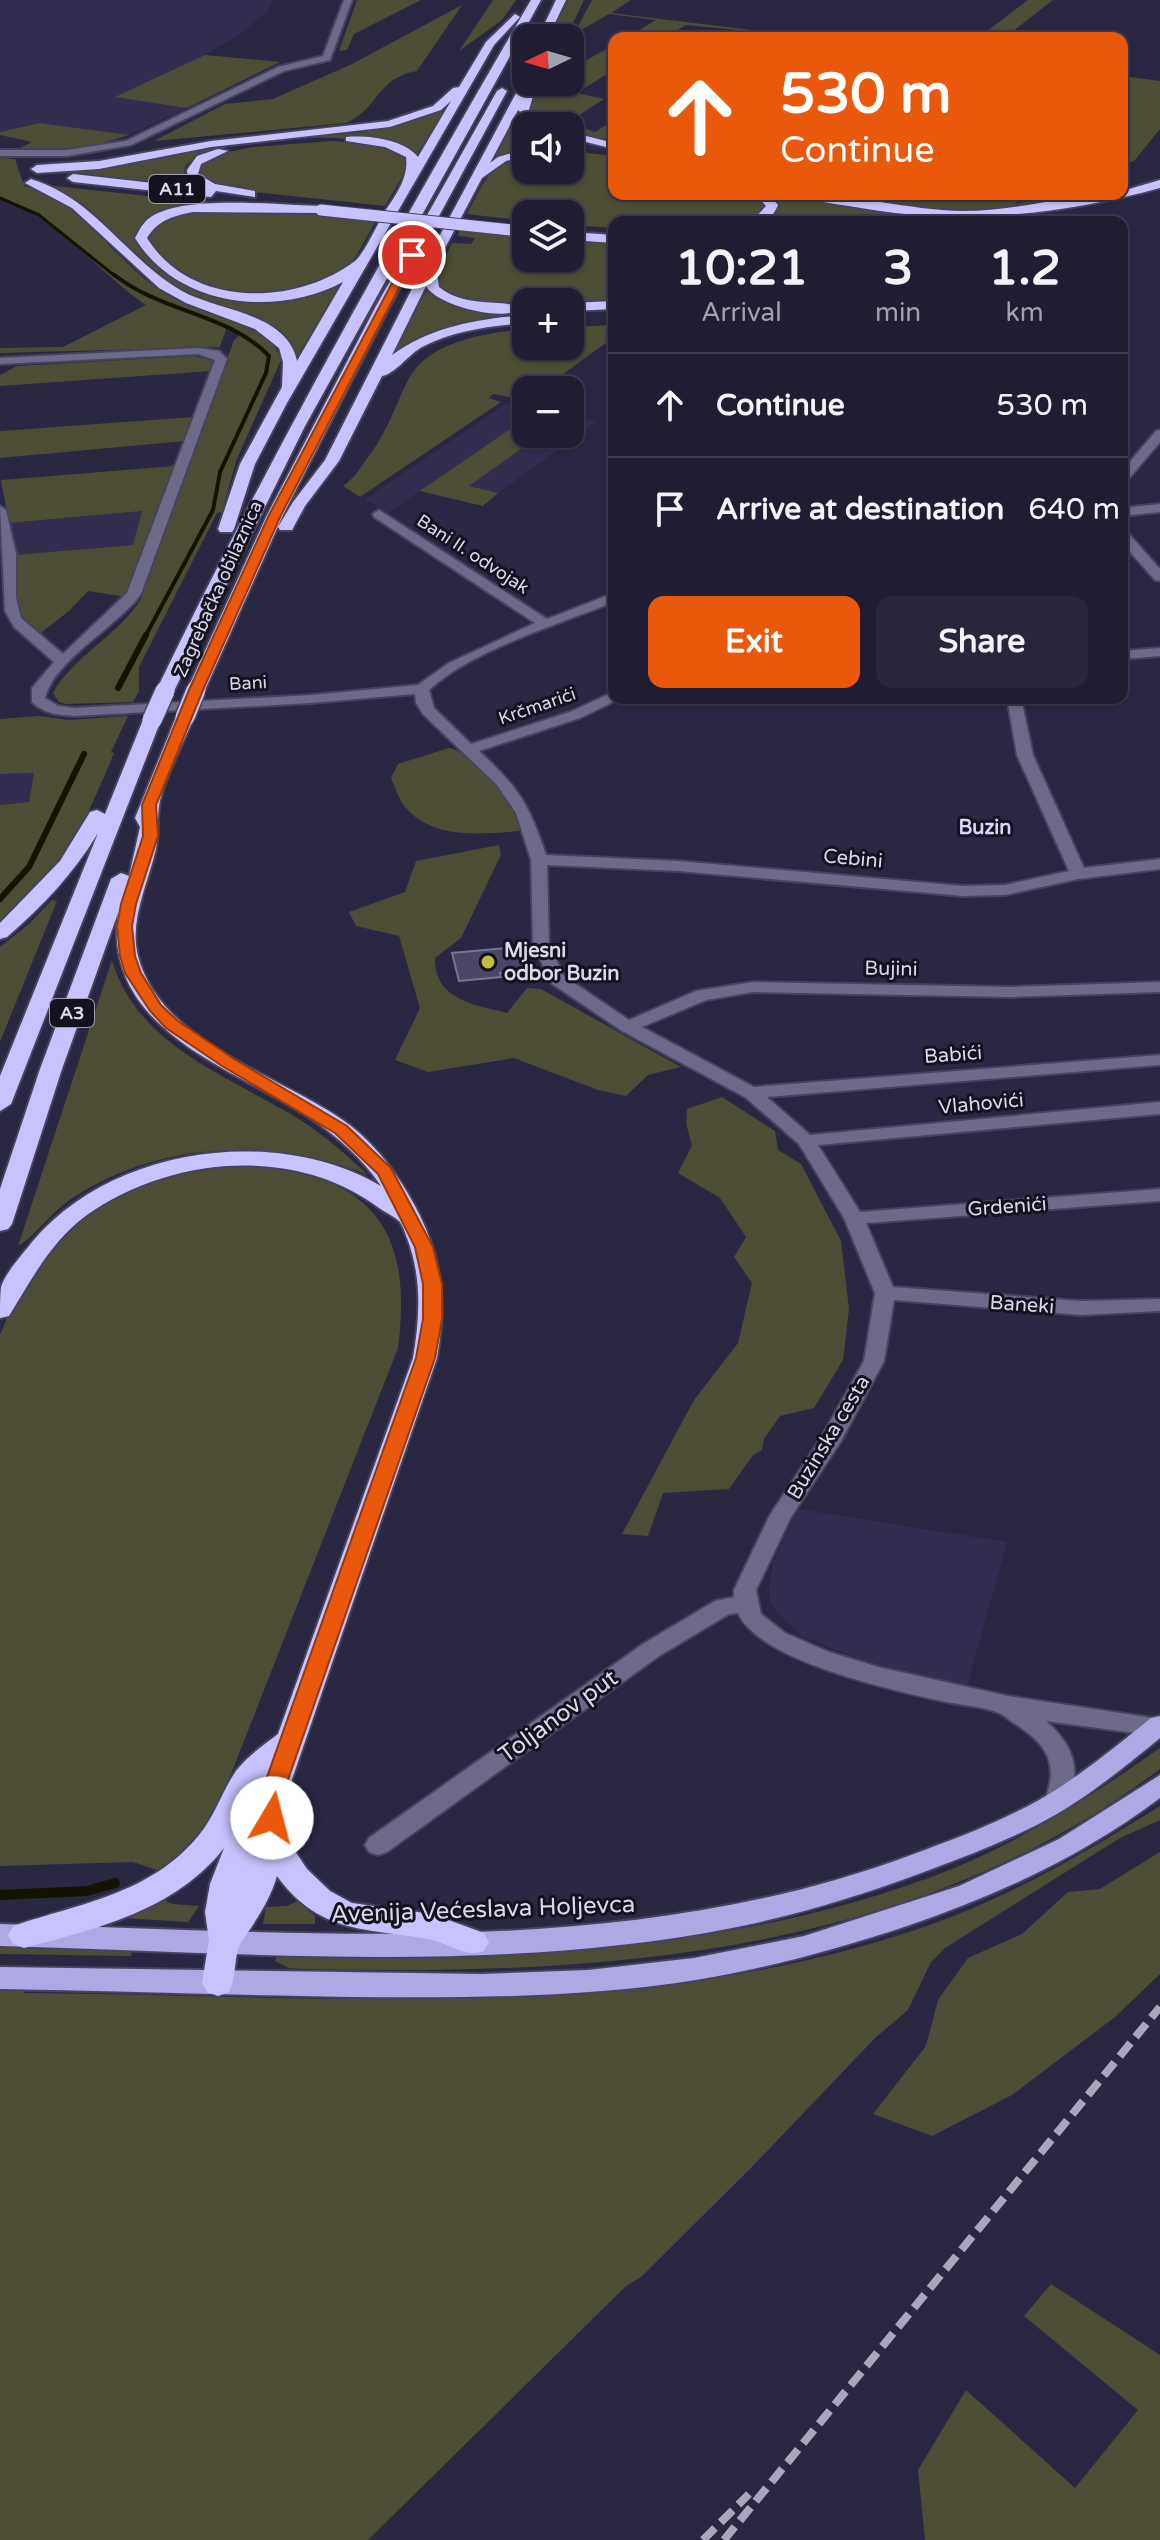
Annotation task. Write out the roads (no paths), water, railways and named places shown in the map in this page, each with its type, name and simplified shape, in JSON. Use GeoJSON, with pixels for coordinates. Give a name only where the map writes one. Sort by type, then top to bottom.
{"type":"FeatureCollection","features":[{"type":"Feature","properties":{"kind":"highway"},"geometry":{"type":"LineString","coordinates":[[211,592],[209,569],[238,505],[244,472],[283,397],[490,44],[526,0]]}},
{"type":"Feature","properties":{"kind":"highway","name":"Zagrebačka obilaznica"},"geometry":{"type":"LineString","coordinates":[[0,1104],[132,767],[211,592],[360,306],[536,0]]}},
{"type":"Feature","properties":{"kind":"highway"},"geometry":{"type":"LineString","coordinates":[[540,24],[553,0]]}},
{"type":"Feature","properties":{"kind":"highway"},"geometry":{"type":"LineString","coordinates":[[549,24],[561,0]]}},
{"type":"Feature","properties":{"kind":"highway","name":"Zagrebačka obilaznica"},"geometry":{"type":"LineString","coordinates":[[0,1224],[51,1069],[149,805],[196,690],[275,515],[383,306],[511,75]]}},
{"type":"Feature","properties":{"kind":"highway"},"geometry":{"type":"LineString","coordinates":[[31,176],[211,144],[390,124],[437,108],[468,82]]}},
{"type":"Feature","properties":{"kind":"highway"},"geometry":{"type":"LineString","coordinates":[[247,577],[272,558],[298,505],[332,461],[430,265],[520,96]]}},
{"type":"Feature","properties":{"kind":"highway"},"geometry":{"type":"LineString","coordinates":[[584,138],[608,144]]}},
{"type":"Feature","properties":{"kind":"highway"},"geometry":{"type":"LineString","coordinates":[[323,208],[219,189],[194,179],[192,167],[209,155],[239,147],[355,139],[388,144],[411,155],[410,179]]}},
{"type":"Feature","properties":{"kind":"highway"},"geometry":{"type":"LineString","coordinates":[[584,151],[608,154]]}},
{"type":"Feature","properties":{"kind":"highway"},"geometry":{"type":"LineString","coordinates":[[474,182],[492,164],[512,157]]}},
{"type":"Feature","properties":{"kind":"highway"},"geometry":{"type":"LineString","coordinates":[[31,176],[76,205],[161,284],[196,303],[249,322],[280,340],[290,361],[283,397]]}},
{"type":"Feature","properties":{"kind":"highway","name":"A11"},"geometry":{"type":"LineString","coordinates":[[31,176],[512,228]]}},
{"type":"Feature","properties":{"kind":"highway"},"geometry":{"type":"LineString","coordinates":[[1128,193],[1160,184]]}},
{"type":"Feature","properties":{"kind":"highway"},"geometry":{"type":"LineString","coordinates":[[1059,216],[1160,193]]}},
{"type":"Feature","properties":{"kind":"highway"},"geometry":{"type":"LineString","coordinates":[[765,216],[772,205],[767,200]]}},
{"type":"Feature","properties":{"kind":"highway"},"geometry":{"type":"LineString","coordinates":[[841,200],[890,209],[962,215],[1016,212],[1097,200]]}},
{"type":"Feature","properties":{"kind":"highway"},"geometry":{"type":"LineString","coordinates":[[1010,216],[1099,200]]}},
{"type":"Feature","properties":{"kind":"highway"},"geometry":{"type":"LineString","coordinates":[[323,208],[239,206],[195,209],[158,219],[147,227],[141,238],[160,260],[188,283],[233,295],[285,295],[327,285],[344,277],[361,254],[369,249]]}},
{"type":"Feature","properties":{"kind":"highway"},"geometry":{"type":"LineString","coordinates":[[584,230],[608,232]]}},
{"type":"Feature","properties":{"kind":"highway"},"geometry":{"type":"LineString","coordinates":[[584,237],[608,239]]}},
{"type":"Feature","properties":{"kind":"highway"},"geometry":{"type":"LineString","coordinates":[[430,265],[433,288],[446,297],[482,307],[512,308]]}},
{"type":"Feature","properties":{"kind":"highway"},"geometry":{"type":"LineString","coordinates":[[584,306],[608,305]]}},
{"type":"Feature","properties":{"kind":"highway"},"geometry":{"type":"LineString","coordinates":[[584,315],[608,313]]}},
{"type":"Feature","properties":{"kind":"highway"},"geometry":{"type":"LineString","coordinates":[[357,408],[369,401],[390,363],[413,346],[459,329],[512,321]]}},
{"type":"Feature","properties":{"kind":"highway"},"geometry":{"type":"LineString","coordinates":[[0,933],[33,905],[73,858],[107,793],[132,767]]}},
{"type":"Feature","properties":{"kind":"highway"},"geometry":{"type":"LineString","coordinates":[[149,805],[151,836],[128,904],[125,926],[127,956],[142,990],[155,1008],[189,1037],[341,1129],[385,1172],[424,1247],[433,1284],[433,1319],[425,1358],[273,1791],[247,1828],[225,1884],[221,1912],[225,1940],[218,1983]]}},
{"type":"Feature","properties":{"kind":"highway"},"geometry":{"type":"LineString","coordinates":[[0,1310],[32,1258],[77,1212],[125,1184],[180,1166],[240,1159],[306,1166],[355,1183],[394,1205],[412,1222]]}},
{"type":"Feature","properties":{"kind":"highway"},"geometry":{"type":"LineString","coordinates":[[12,1935],[121,1906],[145,1897],[175,1878],[210,1845],[250,1775],[292,1739]]}},
{"type":"Feature","properties":{"kind":"highway"},"geometry":{"type":"LineString","coordinates":[[225,1940],[244,1920],[254,1899],[270,1836],[273,1791]]}},
{"type":"Feature","properties":{"kind":"highway"},"geometry":{"type":"LineString","coordinates":[[270,1836],[289,1872],[316,1899],[335,1910],[361,1919],[424,1924],[452,1931],[473,1942]]}},
{"type":"Feature","properties":{"kind":"main road","name":"Avenija Većeslava Holjevca"},"geometry":{"type":"LineString","coordinates":[[12,1935],[473,1942],[645,1932],[737,1919],[790,1908],[924,1865],[1056,1802],[1094,1778],[1159,1726]]}},
{"type":"Feature","properties":{"kind":"main road"},"geometry":{"type":"LineString","coordinates":[[0,1978],[431,1987],[536,1984],[651,1975],[747,1960],[862,1930],[952,1901],[1083,1839],[1160,1785]]}},
{"type":"Feature","properties":{"kind":"street"},"geometry":{"type":"LineString","coordinates":[[0,153],[67,153],[136,141],[281,69],[327,58],[348,0]]}},
{"type":"Feature","properties":{"kind":"street"},"geometry":{"type":"LineString","coordinates":[[0,361],[198,351],[215,353],[221,359],[134,594],[117,616],[61,661],[56,653],[33,637],[15,618],[9,590],[10,557],[0,510]]}},
{"type":"Feature","properties":{"kind":"street"},"geometry":{"type":"LineString","coordinates":[[1128,472],[1160,434]]}},
{"type":"Feature","properties":{"kind":"street"},"geometry":{"type":"LineString","coordinates":[[1128,511],[1160,508]]}},
{"type":"Feature","properties":{"kind":"street","name":"Bani II. odvojak"},"geometry":{"type":"LineString","coordinates":[[379,514],[547,625]]}},
{"type":"Feature","properties":{"kind":"street"},"geometry":{"type":"LineString","coordinates":[[1128,542],[1160,577]]}},
{"type":"Feature","properties":{"kind":"street"},"geometry":{"type":"LineString","coordinates":[[1128,557],[1140,556]]}},
{"type":"Feature","properties":{"kind":"street","name":"Bani"},"geometry":{"type":"LineString","coordinates":[[61,661],[39,686],[37,699],[44,706],[75,712],[311,699],[422,689],[434,676],[608,600]]}},
{"type":"Feature","properties":{"kind":"street"},"geometry":{"type":"LineString","coordinates":[[1128,655],[1160,652]]}},
{"type":"Feature","properties":{"kind":"street"},"geometry":{"type":"LineString","coordinates":[[422,689],[423,703],[428,711],[503,782],[524,813],[539,860],[541,944],[547,963],[557,979],[628,1027],[751,1093],[806,1141],[854,1218],[885,1293]]}},
{"type":"Feature","properties":{"kind":"street","name":"Krčmarići"},"geometry":{"type":"LineString","coordinates":[[471,749],[575,715],[608,700]]}},
{"type":"Feature","properties":{"kind":"street"},"geometry":{"type":"LineString","coordinates":[[1015,704],[1025,755],[1078,874]]}},
{"type":"Feature","properties":{"kind":"street","name":"Cebini"},"geometry":{"type":"LineString","coordinates":[[539,860],[678,866],[963,891],[1005,890],[1078,874],[1160,864]]}},
{"type":"Feature","properties":{"kind":"street","name":"Bujini"},"geometry":{"type":"LineString","coordinates":[[628,1027],[702,995],[753,987],[1012,992],[1160,987]]}},
{"type":"Feature","properties":{"kind":"street","name":"Babići"},"geometry":{"type":"LineString","coordinates":[[751,1093],[1160,1060]]}},
{"type":"Feature","properties":{"kind":"street","name":"Vlahovići"},"geometry":{"type":"LineString","coordinates":[[806,1141],[1160,1108]]}},
{"type":"Feature","properties":{"kind":"street","name":"Grdenići"},"geometry":{"type":"LineString","coordinates":[[854,1218],[1160,1195]]}},
{"type":"Feature","properties":{"kind":"street","name":"Baneki"},"geometry":{"type":"LineString","coordinates":[[885,1293],[1081,1308],[1160,1305]]}},
{"type":"Feature","properties":{"kind":"street","name":"Buzinska cesta"},"geometry":{"type":"LineString","coordinates":[[746,1603],[745,1590],[781,1515],[830,1441],[874,1361],[885,1293]]}},
{"type":"Feature","properties":{"kind":"street"},"geometry":{"type":"LineString","coordinates":[[746,1603],[753,1621],[770,1634],[801,1649],[880,1677],[1112,1723],[1159,1726]]}},
{"type":"Feature","properties":{"kind":"street","name":"Toljanov put"},"geometry":{"type":"LineString","coordinates":[[378,1845],[651,1650],[723,1607],[746,1603]]}},
{"type":"Feature","properties":{"kind":"street"},"geometry":{"type":"LineString","coordinates":[[995,1702],[1039,1728],[1053,1744],[1063,1762],[1064,1778],[1056,1802]]}},
{"type":"Feature","properties":{"kind":"waterway"},"geometry":{"type":"LineString","coordinates":[[0,198],[39,215],[115,276]]}},
{"type":"Feature","properties":{"kind":"waterway"},"geometry":{"type":"LineString","coordinates":[[113,274],[152,297],[215,321],[253,342],[269,356],[266,373],[220,472],[213,510],[145,637]]}},
{"type":"Feature","properties":{"kind":"waterway"},"geometry":{"type":"LineString","coordinates":[[118,688],[146,635]]}},
{"type":"Feature","properties":{"kind":"waterway"},"geometry":{"type":"LineString","coordinates":[[0,899],[29,867],[84,754]]}},
{"type":"Feature","properties":{"kind":"waterway"},"geometry":{"type":"LineString","coordinates":[[0,1895],[87,1891],[115,1883]]}},
{"type":"Feature","properties":{"kind":"railway"},"geometry":{"type":"LineString","coordinates":[[724,2540],[1160,2007]]}},
{"type":"Feature","properties":{"kind":"railway"},"geometry":{"type":"LineString","coordinates":[[703,2540],[749,2494]]}},
{"type":"Feature","properties":{"kind":"place","name":"Mjesni odbor Buzin"},"geometry":{"type":"Point","coordinates":[488,962]}},
{"type":"Feature","properties":{"kind":"district","name":"Buzin"},"geometry":{"type":"Point","coordinates":[985,827]}}]}
